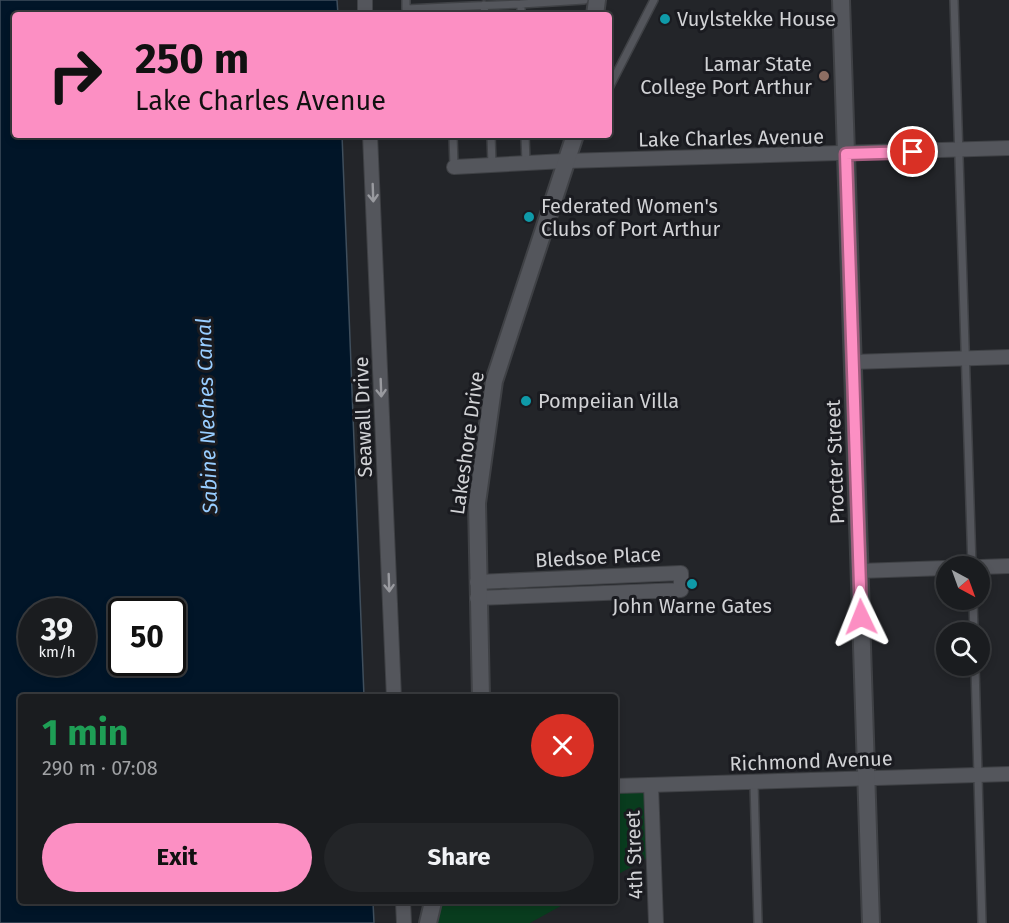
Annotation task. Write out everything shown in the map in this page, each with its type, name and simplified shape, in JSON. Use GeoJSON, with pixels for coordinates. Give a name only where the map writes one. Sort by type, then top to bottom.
{"type":"FeatureCollection","features":[{"type":"Feature","properties":{"kind":"main road","name":"Procter Street"},"geometry":{"type":"LineString","coordinates":[[841,0],[871,923]]}},
{"type":"Feature","properties":{"kind":"main road","name":"Lakeshore Drive"},"geometry":{"type":"LineString","coordinates":[[481,694],[477,503],[494,381],[574,138]]}},
{"type":"Feature","properties":{"kind":"main road"},"geometry":{"type":"LineString","coordinates":[[428,923],[433,904]]}},
{"type":"Feature","properties":{"kind":"street","name":"Seawall Drive"},"geometry":{"type":"LineString","coordinates":[[370,138],[394,694]]}},
{"type":"Feature","properties":{"kind":"street","name":"Lake Charles Avenue"},"geometry":{"type":"LineString","coordinates":[[454,167],[565,161],[1009,148]]}},
{"type":"Feature","properties":{"kind":"street"},"geometry":{"type":"LineString","coordinates":[[852,362],[1009,357]]}},
{"type":"Feature","properties":{"kind":"street"},"geometry":{"type":"LineString","coordinates":[[990,567],[1009,566]]}},
{"type":"Feature","properties":{"kind":"street"},"geometry":{"type":"LineString","coordinates":[[859,571],[936,568]]}},
{"type":"Feature","properties":{"kind":"street","name":"Bledsoe Place"},"geometry":{"type":"LineString","coordinates":[[681,573],[681,590],[477,590],[681,573]]}},
{"type":"Feature","properties":{"kind":"street","name":"Richmond Avenue"},"geometry":{"type":"LineString","coordinates":[[618,786],[1009,774]]}},
{"type":"Feature","properties":{"kind":"street","name":"4th Street"},"geometry":{"type":"LineString","coordinates":[[651,785],[656,923]]}},
{"type":"Feature","properties":{"kind":"street"},"geometry":{"type":"LineString","coordinates":[[403,904],[404,923]]}},
{"type":"Feature","properties":{"kind":"lane"},"geometry":{"type":"LineString","coordinates":[[406,0],[406,9],[448,11],[484,5],[584,0]]}},
{"type":"Feature","properties":{"kind":"lane"},"geometry":{"type":"LineString","coordinates":[[612,82],[654,0]]}},
{"type":"Feature","properties":{"kind":"lane"},"geometry":{"type":"LineString","coordinates":[[954,0],[972,556]]}},
{"type":"Feature","properties":{"kind":"lane"},"geometry":{"type":"LineString","coordinates":[[520,4],[521,12]]}},
{"type":"Feature","properties":{"kind":"lane"},"geometry":{"type":"LineString","coordinates":[[484,5],[484,12]]}},
{"type":"Feature","properties":{"kind":"lane"},"geometry":{"type":"LineString","coordinates":[[453,138],[454,167]]}},
{"type":"Feature","properties":{"kind":"lane"},"geometry":{"type":"LineString","coordinates":[[490,138],[492,165]]}},
{"type":"Feature","properties":{"kind":"lane"},"geometry":{"type":"LineString","coordinates":[[525,138],[526,163]]}},
{"type":"Feature","properties":{"kind":"lane"},"geometry":{"type":"LineString","coordinates":[[975,676],[982,923]]}},
{"type":"Feature","properties":{"kind":"lane"},"geometry":{"type":"LineString","coordinates":[[754,783],[758,923]]}},
{"type":"Feature","properties":{"kind":"green space"},"geometry":{"type":"Polygon","coordinates":[[[638,790],[647,796],[651,856],[618,874],[618,791],[638,790]]]}},
{"type":"Feature","properties":{"kind":"green space"},"geometry":{"type":"Polygon","coordinates":[[[439,904],[564,904],[530,923],[438,923],[439,904]]]}},
{"type":"Feature","properties":{"kind":"water","name":"Sabine Neches Canal"},"geometry":{"type":"Polygon","coordinates":[[[0,0],[337,0],[338,12],[12,12],[12,138],[342,138],[364,694],[18,694],[18,904],[373,904],[374,923],[0,923],[0,0]]]}},
{"type":"Feature","properties":{"kind":"place","name":"Vuylstekke House"},"geometry":{"type":"Point","coordinates":[665,19]}},
{"type":"Feature","properties":{"kind":"place","name":"Lamar State College Port Arthur"},"geometry":{"type":"Point","coordinates":[824,76]}},
{"type":"Feature","properties":{"kind":"place","name":"Federated Women's Clubs of Port Arthur"},"geometry":{"type":"Point","coordinates":[529,217]}},
{"type":"Feature","properties":{"kind":"place","name":"Pompeiian Villa"},"geometry":{"type":"Point","coordinates":[526,401]}},
{"type":"Feature","properties":{"kind":"place","name":"John Warne Gates"},"geometry":{"type":"Point","coordinates":[692,584]}},
{"type":"Feature","properties":{"kind":"route"},"geometry":{"type":"LineString","coordinates":[[861,617],[846,154],[913,152]]}}]}
